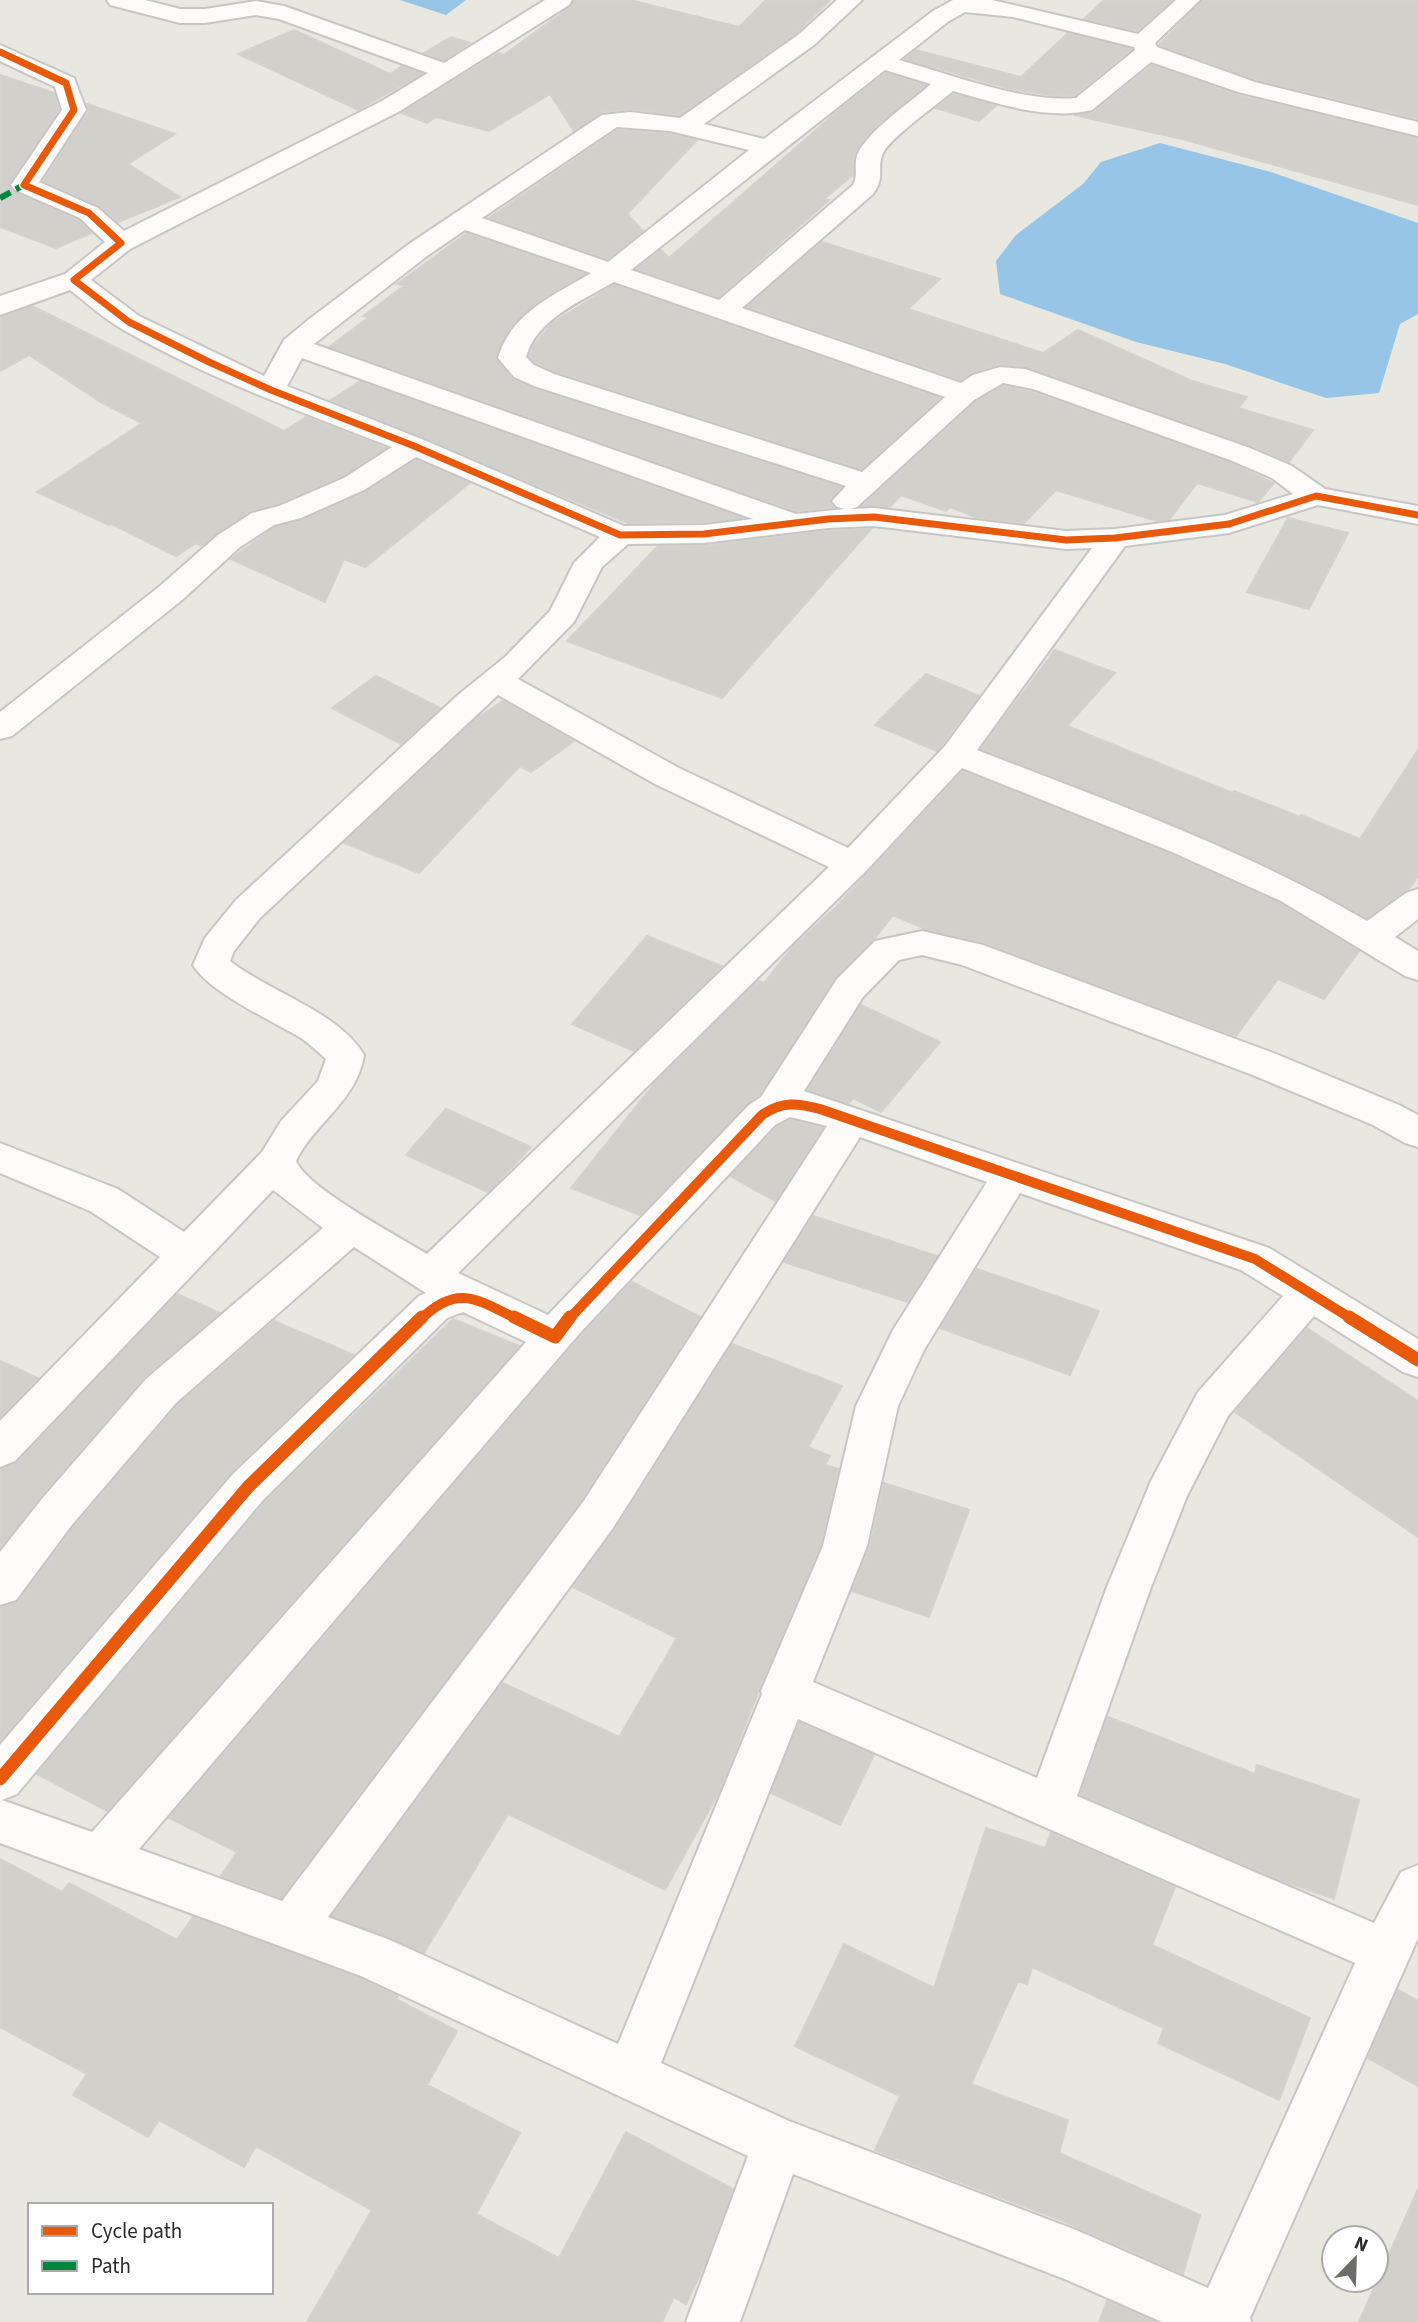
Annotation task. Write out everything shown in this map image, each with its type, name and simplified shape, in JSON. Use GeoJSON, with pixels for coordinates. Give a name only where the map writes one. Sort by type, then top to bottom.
{"type":"FeatureCollection","features":[{"type":"Feature","properties":{"kind":"street"},"geometry":{"type":"LineString","coordinates":[[118,0],[180,16],[205,16],[256,8],[284,13],[448,72]]}},
{"type":"Feature","properties":{"kind":"street"},"geometry":{"type":"LineString","coordinates":[[0,307],[12,300],[74,280],[121,243],[391,106],[561,0]]}},
{"type":"Feature","properties":{"kind":"street"},"geometry":{"type":"LineString","coordinates":[[682,128],[806,40],[852,0]]}},
{"type":"Feature","properties":{"kind":"street"},"geometry":{"type":"LineString","coordinates":[[881,62],[1052,107],[1070,108],[1083,105],[1146,47],[1188,0]]}},
{"type":"Feature","properties":{"kind":"street"},"geometry":{"type":"LineString","coordinates":[[867,483],[544,380],[524,371],[512,358],[517,340],[538,316],[612,272],[768,147],[941,16],[961,5],[1013,10],[1146,47],[1174,64],[1276,94],[1418,129]]}},
{"type":"Feature","properties":{"kind":"street"},"geometry":{"type":"LineString","coordinates":[[0,52],[66,83],[74,110],[12,191],[89,213],[121,243]]}},
{"type":"Feature","properties":{"kind":"street"},"geometry":{"type":"LineString","coordinates":[[722,311],[864,189],[870,177],[867,166],[869,154],[878,142],[950,81]]}},
{"type":"Feature","properties":{"kind":"street"},"geometry":{"type":"LineString","coordinates":[[271,390],[294,346],[418,250],[611,120],[629,118],[768,147]]}},
{"type":"Feature","properties":{"kind":"street"},"geometry":{"type":"LineString","coordinates":[[462,220],[964,394]]}},
{"type":"Feature","properties":{"kind":"street"},"geometry":{"type":"LineString","coordinates":[[74,280],[129,322],[271,390],[414,446],[621,535],[704,534],[828,519],[874,517],[1066,540],[1115,538],[1229,524],[1316,496]]}},
{"type":"Feature","properties":{"kind":"street"},"geometry":{"type":"LineString","coordinates":[[294,346],[794,523]]}},
{"type":"Feature","properties":{"kind":"street"},"geometry":{"type":"LineString","coordinates":[[828,519],[964,394],[983,381],[1000,375],[1016,375],[1043,383],[1240,454],[1282,472],[1316,496],[1418,515]]}},
{"type":"Feature","properties":{"kind":"street"},"geometry":{"type":"LineString","coordinates":[[0,729],[171,593],[229,541],[262,519],[290,512],[354,484],[414,446]]}},
{"type":"Feature","properties":{"kind":"street"},"geometry":{"type":"LineString","coordinates":[[0,1450],[276,1161],[287,1141],[337,1084],[345,1069],[345,1055],[317,1031],[227,978],[211,965],[218,947],[248,909],[469,702],[516,664],[563,615],[589,564],[621,535]]}},
{"type":"Feature","properties":{"kind":"street"},"geometry":{"type":"LineString","coordinates":[[0,1779],[248,1487],[433,1307],[445,1286],[957,754],[1115,538]]}},
{"type":"Feature","properties":{"kind":"street"},"geometry":{"type":"LineString","coordinates":[[496,680],[667,776],[853,864]]}},
{"type":"Feature","properties":{"kind":"street"},"geometry":{"type":"LineString","coordinates":[[957,754],[1184,844],[1293,893],[1418,967]]}},
{"type":"Feature","properties":{"kind":"street"},"geometry":{"type":"LineString","coordinates":[[1369,938],[1418,901]]}},
{"type":"Feature","properties":{"kind":"street"},"geometry":{"type":"LineString","coordinates":[[100,1858],[555,1337],[753,1125],[776,1105],[849,988],[888,950],[922,943],[970,954],[1263,1064],[1386,1115],[1418,1133]]}},
{"type":"Feature","properties":{"kind":"street"},"geometry":{"type":"LineString","coordinates":[[776,1105],[790,1101],[804,1104],[1255,1259],[1418,1360]]}},
{"type":"Feature","properties":{"kind":"street"},"geometry":{"type":"LineString","coordinates":[[292,1927],[598,1515],[850,1120]]}},
{"type":"Feature","properties":{"kind":"street"},"geometry":{"type":"LineString","coordinates":[[0,1157],[104,1200],[187,1254]]}},
{"type":"Feature","properties":{"kind":"street"},"geometry":{"type":"LineString","coordinates":[[276,1161],[284,1178],[315,1203],[445,1286],[555,1337]]}},
{"type":"Feature","properties":{"kind":"street"},"geometry":{"type":"LineString","coordinates":[[631,2075],[784,1691],[845,1546],[877,1406],[906,1342],[1012,1174]]}},
{"type":"Feature","properties":{"kind":"street"},"geometry":{"type":"LineString","coordinates":[[0,1586],[56,1513],[161,1391],[352,1226]]}},
{"type":"Feature","properties":{"kind":"street"},"geometry":{"type":"LineString","coordinates":[[1050,1806],[1129,1587],[1166,1494],[1213,1404],[1310,1293]]}},
{"type":"Feature","properties":{"kind":"street"},"geometry":{"type":"LineString","coordinates":[[784,1691],[1385,1952]]}},
{"type":"Feature","properties":{"kind":"street"},"geometry":{"type":"LineString","coordinates":[[0,1821],[373,1957],[779,2143],[1076,2257],[1222,2321],[1385,1952],[1418,1888]]}},
{"type":"Feature","properties":{"kind":"street"},"geometry":{"type":"LineString","coordinates":[[713,2322],[779,2143]]}},
{"type":"Feature","properties":{"kind":"water"},"geometry":{"type":"Polygon","coordinates":[[[400,0],[466,0],[446,15],[400,0]]]}},
{"type":"Feature","properties":{"kind":"water"},"geometry":{"type":"Polygon","coordinates":[[[1160,143],[1271,172],[1418,223],[1418,314],[1400,324],[1379,393],[1326,398],[1225,364],[1136,342],[1000,294],[996,261],[1016,235],[1083,184],[1101,162],[1160,143]]]}},
{"type":"Feature","properties":{"kind":"building"},"geometry":{"type":"Polygon","coordinates":[[[575,0],[630,0],[739,27],[766,0],[830,0],[796,33],[679,115],[630,109],[602,112],[574,131],[550,94],[489,131],[436,117],[427,123],[402,113],[498,53],[504,55],[570,7],[575,0]]]}},
{"type":"Feature","properties":{"kind":"building"},"geometry":{"type":"Polygon","coordinates":[[[1104,0],[1172,0],[1137,31],[1084,19],[1104,0]]]}},
{"type":"Feature","properties":{"kind":"building"},"geometry":{"type":"Polygon","coordinates":[[[1203,0],[1418,0],[1418,119],[1256,79],[1159,45],[1203,0]]]}},
{"type":"Feature","properties":{"kind":"building"},"geometry":{"type":"Polygon","coordinates":[[[294,30],[390,74],[402,66],[422,74],[358,110],[238,54],[294,30]]]}},
{"type":"Feature","properties":{"kind":"building"},"geometry":{"type":"Polygon","coordinates":[[[1068,33],[1132,49],[1075,95],[1056,96],[1011,89],[905,59],[916,50],[1021,77],[1068,33]]]}},
{"type":"Feature","properties":{"kind":"building"},"geometry":{"type":"Polygon","coordinates":[[[451,37],[470,43],[444,60],[424,53],[451,37]]]}},
{"type":"Feature","properties":{"kind":"building"},"geometry":{"type":"Polygon","coordinates":[[[1152,65],[1237,95],[1418,138],[1418,205],[1182,139],[1074,115],[1094,112],[1152,65]]]}},
{"type":"Feature","properties":{"kind":"building"},"geometry":{"type":"Polygon","coordinates":[[[886,73],[926,85],[879,123],[862,142],[854,156],[853,175],[824,199],[829,200],[718,297],[636,269],[661,250],[669,258],[840,109],[886,73]]]}},
{"type":"Feature","properties":{"kind":"building"},"geometry":{"type":"Polygon","coordinates":[[[0,75],[54,93],[59,110],[9,187],[14,192],[79,220],[92,233],[56,248],[0,227],[0,75]]]}},
{"type":"Feature","properties":{"kind":"building"},"geometry":{"type":"Polygon","coordinates":[[[954,94],[996,106],[979,121],[936,108],[954,94]]]}},
{"type":"Feature","properties":{"kind":"building"},"geometry":{"type":"Polygon","coordinates":[[[87,104],[175,134],[128,164],[180,197],[118,222],[99,206],[43,181],[88,111],[87,104]]]}},
{"type":"Feature","properties":{"kind":"building"},"geometry":{"type":"Polygon","coordinates":[[[618,130],[670,134],[697,140],[627,214],[643,231],[607,259],[489,218],[618,130]]]}},
{"type":"Feature","properties":{"kind":"building"},"geometry":{"type":"Polygon","coordinates":[[[467,233],[585,274],[534,305],[510,328],[496,357],[513,379],[533,388],[841,487],[829,501],[834,507],[796,511],[329,347],[368,318],[363,316],[404,286],[397,284],[467,233]]]}},
{"type":"Feature","properties":{"kind":"building"},"geometry":{"type":"Polygon","coordinates":[[[822,242],[940,279],[908,309],[1043,353],[1078,330],[1192,381],[1247,397],[1238,408],[1313,430],[1289,462],[1251,446],[1026,367],[999,364],[972,372],[961,380],[747,307],[822,242]]]}},
{"type":"Feature","properties":{"kind":"building"},"geometry":{"type":"Polygon","coordinates":[[[614,285],[940,398],[861,469],[555,372],[536,363],[529,356],[534,345],[552,323],[614,285]]]}},
{"type":"Feature","properties":{"kind":"building"},"geometry":{"type":"Polygon","coordinates":[[[32,306],[284,431],[306,417],[386,448],[343,476],[278,504],[251,511],[202,546],[196,543],[176,556],[112,524],[37,492],[142,423],[102,403],[29,355],[0,371],[0,317],[32,306]]]}},
{"type":"Feature","properties":{"kind":"building"},"geometry":{"type":"Polygon","coordinates":[[[360,381],[742,518],[704,522],[628,523],[331,400],[360,381]]]}},
{"type":"Feature","properties":{"kind":"building"},"geometry":{"type":"Polygon","coordinates":[[[1003,386],[1032,392],[1229,462],[1274,483],[1258,502],[1197,483],[1169,520],[1157,521],[1056,490],[1024,523],[978,518],[950,507],[946,511],[901,495],[890,507],[862,506],[976,402],[1003,386]]]}},
{"type":"Feature","properties":{"kind":"building"},"geometry":{"type":"Polygon","coordinates":[[[416,460],[470,483],[365,567],[344,559],[325,602],[231,559],[275,527],[302,520],[365,492],[416,460]]]}},
{"type":"Feature","properties":{"kind":"building"},"geometry":{"type":"Polygon","coordinates":[[[1288,518],[1348,533],[1309,609],[1247,592],[1288,518]]]}},
{"type":"Feature","properties":{"kind":"building"},"geometry":{"type":"Polygon","coordinates":[[[871,529],[722,698],[567,641],[658,546],[704,546],[828,531],[871,529]]]}},
{"type":"Feature","properties":{"kind":"building"},"geometry":{"type":"Polygon","coordinates":[[[1055,650],[1115,673],[1067,726],[1233,793],[1234,791],[1300,817],[1301,815],[1360,839],[1418,750],[1418,876],[1409,889],[1367,918],[1226,847],[981,749],[1055,650]]]}},
{"type":"Feature","properties":{"kind":"building"},"geometry":{"type":"Polygon","coordinates":[[[926,674],[979,696],[937,751],[875,725],[926,674]]]}},
{"type":"Feature","properties":{"kind":"building"},"geometry":{"type":"Polygon","coordinates":[[[376,676],[440,708],[401,744],[332,708],[376,676]]]}},
{"type":"Feature","properties":{"kind":"building"},"geometry":{"type":"Polygon","coordinates":[[[503,701],[574,741],[531,772],[520,766],[419,873],[344,843],[477,718],[503,701]]]}},
{"type":"Feature","properties":{"kind":"building"},"geometry":{"type":"Polygon","coordinates":[[[963,771],[1171,854],[1280,903],[1359,951],[1324,999],[1278,979],[1236,1036],[984,943],[928,930],[893,915],[875,938],[835,978],[759,1095],[747,1103],[640,1215],[571,1188],[655,1083],[758,981],[764,983],[793,947],[837,906],[963,771]]]}},
{"type":"Feature","properties":{"kind":"building"},"geometry":{"type":"Polygon","coordinates":[[[647,936],[722,966],[634,1051],[572,1024],[647,936]]]}},
{"type":"Feature","properties":{"kind":"building"},"geometry":{"type":"Polygon","coordinates":[[[861,1005],[940,1042],[881,1112],[853,1098],[849,1103],[808,1090],[861,1005]]]}},
{"type":"Feature","properties":{"kind":"building"},"geometry":{"type":"Polygon","coordinates":[[[446,1109],[531,1147],[488,1192],[406,1155],[446,1109]]]}},
{"type":"Feature","properties":{"kind":"building"},"geometry":{"type":"Polygon","coordinates":[[[790,1120],[823,1128],[775,1201],[730,1176],[777,1127],[790,1120]]]}},
{"type":"Feature","properties":{"kind":"building"},"geometry":{"type":"Polygon","coordinates":[[[813,1216],[937,1256],[908,1302],[784,1262],[813,1216]]]}},
{"type":"Feature","properties":{"kind":"building"},"geometry":{"type":"Polygon","coordinates":[[[977,1269],[1099,1311],[1070,1375],[940,1328],[977,1269]]]}},
{"type":"Feature","properties":{"kind":"building"},"geometry":{"type":"Polygon","coordinates":[[[632,1282],[700,1317],[581,1500],[281,1898],[221,1876],[237,1852],[169,1818],[581,1336],[632,1282]]]}},
{"type":"Feature","properties":{"kind":"building"},"geometry":{"type":"Polygon","coordinates":[[[177,1294],[220,1313],[144,1377],[39,1498],[0,1548],[0,1469],[17,1463],[177,1294]]]}},
{"type":"Feature","properties":{"kind":"building"},"geometry":{"type":"Polygon","coordinates":[[[453,1319],[519,1346],[107,1811],[37,1774],[265,1502],[453,1319]]]}},
{"type":"Feature","properties":{"kind":"building"},"geometry":{"type":"Polygon","coordinates":[[[274,1321],[354,1355],[231,1472],[0,1741],[0,1607],[18,1602],[73,1528],[178,1405],[274,1321]]]}},
{"type":"Feature","properties":{"kind":"building"},"geometry":{"type":"Polygon","coordinates":[[[1307,1328],[1418,1401],[1418,1537],[1235,1412],[1307,1328]]]}},
{"type":"Feature","properties":{"kind":"building"},"geometry":{"type":"Polygon","coordinates":[[[732,1344],[842,1386],[808,1447],[830,1456],[825,1465],[838,1469],[821,1545],[719,1792],[665,1890],[508,1814],[424,1953],[332,1916],[503,1683],[619,1737],[677,1638],[573,1587],[615,1530],[732,1344]]]}},
{"type":"Feature","properties":{"kind":"building"},"geometry":{"type":"Polygon","coordinates":[[[0,1361],[38,1378],[0,1417],[0,1361]]]}},
{"type":"Feature","properties":{"kind":"building"},"geometry":{"type":"Polygon","coordinates":[[[884,1483],[969,1510],[929,1617],[852,1591],[870,1547],[884,1483]]]}},
{"type":"Feature","properties":{"kind":"building"},"geometry":{"type":"Polygon","coordinates":[[[1108,1717],[1255,1774],[1257,1765],[1359,1800],[1334,1899],[1283,1881],[1080,1795],[1108,1717]]]}},
{"type":"Feature","properties":{"kind":"building"},"geometry":{"type":"Polygon","coordinates":[[[799,1722],[874,1755],[840,1825],[771,1793],[799,1722]]]}},
{"type":"Feature","properties":{"kind":"building"},"geometry":{"type":"Polygon","coordinates":[[[986,1828],[1045,1848],[1051,1833],[1175,1887],[1152,1945],[1310,2018],[1279,2100],[1158,2043],[1164,2028],[1032,1967],[1027,1984],[1018,1981],[971,2084],[1068,2120],[1059,2153],[1200,2215],[1183,2274],[1061,2220],[875,2150],[900,2096],[795,2046],[844,1944],[934,1988],[986,1828]]]}},
{"type":"Feature","properties":{"kind":"building"},"geometry":{"type":"Polygon","coordinates":[[[0,1859],[62,1892],[69,1883],[177,1940],[193,1917],[360,1978],[398,1996],[396,1999],[457,2031],[427,2085],[520,2133],[476,2214],[559,2258],[626,2132],[733,2189],[705,2264],[686,2304],[674,2297],[662,2322],[307,2322],[372,2210],[256,2146],[244,2167],[159,2120],[148,2137],[73,2095],[87,2074],[0,2027],[0,1859]]]}},
{"type":"Feature","properties":{"kind":"building"},"geometry":{"type":"Polygon","coordinates":[[[1398,1990],[1418,2001],[1418,2086],[1368,2058],[1398,1990]]]}},
{"type":"Feature","properties":{"kind":"building"},"geometry":{"type":"Polygon","coordinates":[[[1418,2189],[1418,2322],[1359,2322],[1371,2294],[1390,2294],[1390,2252],[1418,2189]]]}},
{"type":"Feature","properties":{"kind":"building"},"geometry":{"type":"Polygon","coordinates":[[[1107,2301],[1156,2322],[1099,2322],[1107,2301]]]}},
{"type":"Feature","properties":{"kind":"marked path"},"geometry":{"type":"LineString","coordinates":[[0,198],[24,185]]}},
{"type":"Feature","properties":{"kind":"cycle path"},"geometry":{"type":"LineString","coordinates":[[0,52],[66,83],[74,110],[24,185],[89,213],[121,243],[74,280],[129,322],[209,362],[271,390],[414,446],[620,535],[704,534],[828,519],[874,517],[1066,540],[1115,538],[1229,524],[1316,496],[1418,515]]}},
{"type":"Feature","properties":{"kind":"cycle path"},"geometry":{"type":"LineString","coordinates":[[0,1779],[248,1487],[433,1307],[462,1296],[473,1298],[555,1337],[565,1323],[762,1115],[783,1104],[820,1109],[1255,1259],[1418,1360]]}}]}
